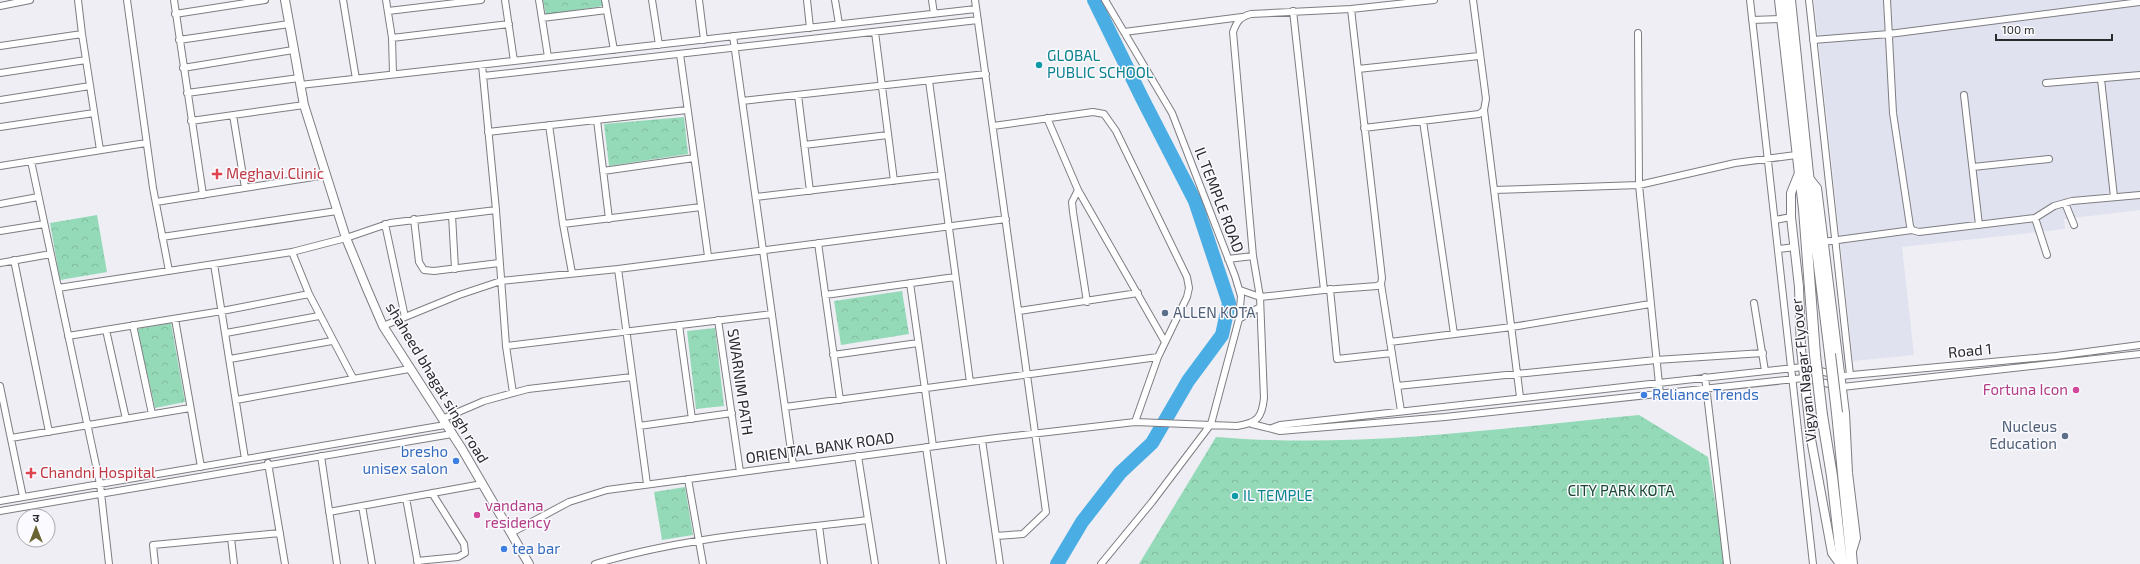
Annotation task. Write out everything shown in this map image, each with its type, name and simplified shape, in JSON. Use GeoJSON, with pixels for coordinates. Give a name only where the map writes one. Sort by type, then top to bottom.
{"type":"FeatureCollection","features":[{"type":"Feature","properties":{"kind":"main road","name":"Vigyan Nagar Flyover"},"geometry":{"type":"LineString","coordinates":[[1790,0],[1809,178],[1808,209],[1815,355],[1822,415],[1832,476],[1841,564]]}},
{"type":"Feature","properties":{"kind":"main road","name":"Vigyan Nagar Flyover"},"geometry":{"type":"LineString","coordinates":[[1779,1],[1796,155],[1808,209],[1830,354],[1851,559]]}},
{"type":"Feature","properties":{"kind":"street"},"geometry":{"type":"LineString","coordinates":[[0,6],[30,0]]}},
{"type":"Feature","properties":{"kind":"street"},"geometry":{"type":"LineString","coordinates":[[78,0],[100,150]]}},
{"type":"Feature","properties":{"kind":"street"},"geometry":{"type":"LineString","coordinates":[[127,0],[146,143],[168,272]]}},
{"type":"Feature","properties":{"kind":"street"},"geometry":{"type":"LineString","coordinates":[[174,0],[203,195]]}},
{"type":"Feature","properties":{"kind":"street"},"geometry":{"type":"LineString","coordinates":[[175,14],[265,0]]}},
{"type":"Feature","properties":{"kind":"street","name":"shaheed bhagat singh road"},"geometry":{"type":"LineString","coordinates":[[285,0],[304,105],[346,238],[383,326],[409,369],[452,434],[530,564]]}},
{"type":"Feature","properties":{"kind":"street"},"geometry":{"type":"LineString","coordinates":[[343,0],[356,79]]}},
{"type":"Feature","properties":{"kind":"street"},"geometry":{"type":"LineString","coordinates":[[386,0],[392,38],[392,74]]}},
{"type":"Feature","properties":{"kind":"street"},"geometry":{"type":"LineString","coordinates":[[388,11],[481,0]]}},
{"type":"Feature","properties":{"kind":"street"},"geometry":{"type":"LineString","coordinates":[[505,0],[514,61]]}},
{"type":"Feature","properties":{"kind":"street"},"geometry":{"type":"LineString","coordinates":[[539,0],[548,57]]}},
{"type":"Feature","properties":{"kind":"street"},"geometry":{"type":"LineString","coordinates":[[605,0],[614,50]]}},
{"type":"Feature","properties":{"kind":"street"},"geometry":{"type":"LineString","coordinates":[[652,0],[659,45]]}},
{"type":"Feature","properties":{"kind":"street"},"geometry":{"type":"LineString","coordinates":[[699,0],[704,40]]}},
{"type":"Feature","properties":{"kind":"street"},"geometry":{"type":"LineString","coordinates":[[806,0],[810,28]]}},
{"type":"Feature","properties":{"kind":"street"},"geometry":{"type":"LineString","coordinates":[[835,0],[839,24]]}},
{"type":"Feature","properties":{"kind":"street"},"geometry":{"type":"LineString","coordinates":[[932,0],[934,14]]}},
{"type":"Feature","properties":{"kind":"street"},"geometry":{"type":"LineString","coordinates":[[975,0],[1046,512],[1023,534],[996,536]]}},
{"type":"Feature","properties":{"kind":"street","name":"IL TEMPLE ROAD"},"geometry":{"type":"LineString","coordinates":[[1105,0],[1172,113],[1240,290],[1242,301],[1239,319],[1211,424]]}},
{"type":"Feature","properties":{"kind":"street"},"geometry":{"type":"LineString","coordinates":[[1124,32],[1242,17],[1251,14],[1352,9],[1434,0]]}},
{"type":"Feature","properties":{"kind":"street"},"geometry":{"type":"LineString","coordinates":[[1473,0],[1479,56],[1486,99],[1484,110],[1507,310],[1512,327],[1520,397]]}},
{"type":"Feature","properties":{"kind":"street"},"geometry":{"type":"LineString","coordinates":[[1750,0],[1813,564]]}},
{"type":"Feature","properties":{"kind":"street"},"geometry":{"type":"LineString","coordinates":[[1809,0],[1850,375]]}},
{"type":"Feature","properties":{"kind":"street"},"geometry":{"type":"LineString","coordinates":[[1888,0],[1893,113],[1910,226],[1912,230]]}},
{"type":"Feature","properties":{"kind":"street"},"geometry":{"type":"LineString","coordinates":[[1813,40],[1889,34],[2140,2]]}},
{"type":"Feature","properties":{"kind":"street"},"geometry":{"type":"LineString","coordinates":[[187,93],[299,82],[356,79],[976,9]]}},
{"type":"Feature","properties":{"kind":"street"},"geometry":{"type":"LineString","coordinates":[[1352,9],[1364,128],[1382,278],[1381,284],[1401,410]]}},
{"type":"Feature","properties":{"kind":"street"},"geometry":{"type":"LineString","coordinates":[[542,18],[607,10]]}},
{"type":"Feature","properties":{"kind":"street"},"geometry":{"type":"LineString","coordinates":[[1293,11],[1337,359],[1392,353]]}},
{"type":"Feature","properties":{"kind":"street"},"geometry":{"type":"LineString","coordinates":[[1242,17],[1237,22],[1233,32],[1253,256],[1260,297],[1264,398],[1263,412],[1252,424]]}},
{"type":"Feature","properties":{"kind":"street"},"geometry":{"type":"LineString","coordinates":[[1752,20],[1782,19]]}},
{"type":"Feature","properties":{"kind":"street"},"geometry":{"type":"LineString","coordinates":[[483,76],[978,20]]}},
{"type":"Feature","properties":{"kind":"street"},"geometry":{"type":"LineString","coordinates":[[179,40],[289,24]]}},
{"type":"Feature","properties":{"kind":"street"},"geometry":{"type":"LineString","coordinates":[[392,38],[508,24]]}},
{"type":"Feature","properties":{"kind":"street"},"geometry":{"type":"LineString","coordinates":[[875,32],[894,181]]}},
{"type":"Feature","properties":{"kind":"street"},"geometry":{"type":"LineString","coordinates":[[1638,33],[1639,185],[1660,394]]}},
{"type":"Feature","properties":{"kind":"street"},"geometry":{"type":"LineString","coordinates":[[0,46],[82,34]]}},
{"type":"Feature","properties":{"kind":"street"},"geometry":{"type":"LineString","coordinates":[[733,36],[793,465]]}},
{"type":"Feature","properties":{"kind":"street"},"geometry":{"type":"LineString","coordinates":[[183,68],[293,50]]}},
{"type":"Feature","properties":{"kind":"street"},"geometry":{"type":"LineString","coordinates":[[680,54],[708,256]]}},
{"type":"Feature","properties":{"kind":"street"},"geometry":{"type":"LineString","coordinates":[[1358,69],[1479,56]]}},
{"type":"Feature","properties":{"kind":"street"},"geometry":{"type":"LineString","coordinates":[[0,73],[86,60]]}},
{"type":"Feature","properties":{"kind":"street"},"geometry":{"type":"LineString","coordinates":[[482,65],[496,210],[506,346],[513,393]]}},
{"type":"Feature","properties":{"kind":"street"},"geometry":{"type":"LineString","coordinates":[[742,101],[986,74]]}},
{"type":"Feature","properties":{"kind":"street"},"geometry":{"type":"LineString","coordinates":[[2046,83],[2140,75]]}},
{"type":"Feature","properties":{"kind":"street"},"geometry":{"type":"LineString","coordinates":[[2101,79],[2114,197]]}},
{"type":"Feature","properties":{"kind":"street"},"geometry":{"type":"LineString","coordinates":[[929,81],[970,382]]}},
{"type":"Feature","properties":{"kind":"street"},"geometry":{"type":"LineString","coordinates":[[0,100],[90,86]]}},
{"type":"Feature","properties":{"kind":"street"},"geometry":{"type":"LineString","coordinates":[[798,95],[810,191]]}},
{"type":"Feature","properties":{"kind":"street"},"geometry":{"type":"LineString","coordinates":[[1964,95],[1979,224]]}},
{"type":"Feature","properties":{"kind":"street"},"geometry":{"type":"LineString","coordinates":[[191,121],[304,105]]}},
{"type":"Feature","properties":{"kind":"street"},"geometry":{"type":"LineString","coordinates":[[488,132],[688,110]]}},
{"type":"Feature","properties":{"kind":"street"},"geometry":{"type":"LineString","coordinates":[[1364,128],[1479,114],[1484,110]]}},
{"type":"Feature","properties":{"kind":"street"},"geometry":{"type":"LineString","coordinates":[[993,126],[1093,112],[1104,114],[1116,131],[1187,277],[1189,288],[1187,297],[1158,358],[1135,422]]}},
{"type":"Feature","properties":{"kind":"street"},"geometry":{"type":"LineString","coordinates":[[0,127],[94,113]]}},
{"type":"Feature","properties":{"kind":"street"},"geometry":{"type":"LineString","coordinates":[[233,115],[245,188]]}},
{"type":"Feature","properties":{"kind":"street"},"geometry":{"type":"LineString","coordinates":[[1047,118],[1078,190],[1165,342]]}},
{"type":"Feature","properties":{"kind":"street"},"geometry":{"type":"LineString","coordinates":[[597,120],[609,219]]}},
{"type":"Feature","properties":{"kind":"street"},"geometry":{"type":"LineString","coordinates":[[1423,121],[1454,334]]}},
{"type":"Feature","properties":{"kind":"street"},"geometry":{"type":"LineString","coordinates":[[549,125],[563,224],[572,273]]}},
{"type":"Feature","properties":{"kind":"street"},"geometry":{"type":"LineString","coordinates":[[804,145],[888,135]]}},
{"type":"Feature","properties":{"kind":"street"},"geometry":{"type":"LineString","coordinates":[[0,166],[146,143]]}},
{"type":"Feature","properties":{"kind":"street"},"geometry":{"type":"LineString","coordinates":[[1494,190],[1639,185],[1735,163],[1796,155]]}},
{"type":"Feature","properties":{"kind":"street"},"geometry":{"type":"LineString","coordinates":[[603,171],[694,158]]}},
{"type":"Feature","properties":{"kind":"street"},"geometry":{"type":"LineString","coordinates":[[1973,167],[2049,159]]}},
{"type":"Feature","properties":{"kind":"street"},"geometry":{"type":"LineString","coordinates":[[31,161],[100,484],[100,494],[110,564]]}},
{"type":"Feature","properties":{"kind":"street"},"geometry":{"type":"LineString","coordinates":[[1799,173],[1791,193],[1791,217],[1795,247],[1804,378],[1811,439],[1832,553],[1841,564]]}},
{"type":"Feature","properties":{"kind":"street"},"geometry":{"type":"LineString","coordinates":[[156,202],[326,175]]}},
{"type":"Feature","properties":{"kind":"street"},"geometry":{"type":"LineString","coordinates":[[756,197],[942,175]]}},
{"type":"Feature","properties":{"kind":"street"},"geometry":{"type":"LineString","coordinates":[[1809,178],[1816,188],[1841,376],[1848,473],[1856,538],[1851,559]]}},
{"type":"Feature","properties":{"kind":"street"},"geometry":{"type":"LineString","coordinates":[[1078,190],[1072,202],[1087,302]]}},
{"type":"Feature","properties":{"kind":"street"},"geometry":{"type":"LineString","coordinates":[[1823,242],[1912,230],[1919,232],[2035,218],[2054,206],[2065,203],[2140,195]]}},
{"type":"Feature","properties":{"kind":"street"},"geometry":{"type":"LineString","coordinates":[[0,204],[38,197]]}},
{"type":"Feature","properties":{"kind":"street"},"geometry":{"type":"LineString","coordinates":[[2065,203],[2074,225]]}},
{"type":"Feature","properties":{"kind":"street"},"geometry":{"type":"LineString","coordinates":[[563,224],[701,207]]}},
{"type":"Feature","properties":{"kind":"street"},"geometry":{"type":"LineString","coordinates":[[58,288],[292,252],[346,238],[385,224],[496,210]]}},
{"type":"Feature","properties":{"kind":"street"},"geometry":{"type":"LineString","coordinates":[[162,237],[337,211]]}},
{"type":"Feature","properties":{"kind":"street"},"geometry":{"type":"LineString","coordinates":[[452,215],[456,269]]}},
{"type":"Feature","properties":{"kind":"street"},"geometry":{"type":"LineString","coordinates":[[1775,220],[1791,217]]}},
{"type":"Feature","properties":{"kind":"street"},"geometry":{"type":"LineString","coordinates":[[2035,218],[2047,255]]}},
{"type":"Feature","properties":{"kind":"street"},"geometry":{"type":"LineString","coordinates":[[383,326],[501,281],[618,269],[708,256],[1006,219]]}},
{"type":"Feature","properties":{"kind":"street"},"geometry":{"type":"LineString","coordinates":[[414,220],[421,268],[428,271],[499,263]]}},
{"type":"Feature","properties":{"kind":"street"},"geometry":{"type":"LineString","coordinates":[[0,231],[44,224]]}},
{"type":"Feature","properties":{"kind":"street"},"geometry":{"type":"LineString","coordinates":[[385,224],[405,317]]}},
{"type":"Feature","properties":{"kind":"street"},"geometry":{"type":"LineString","coordinates":[[818,243],[840,400]]}},
{"type":"Feature","properties":{"kind":"street"},"geometry":{"type":"LineString","coordinates":[[1779,249],[1795,247]]}},
{"type":"Feature","properties":{"kind":"street"},"geometry":{"type":"LineString","coordinates":[[292,252],[319,316],[353,378]]}},
{"type":"Feature","properties":{"kind":"street"},"geometry":{"type":"LineString","coordinates":[[0,263],[51,254]]}},
{"type":"Feature","properties":{"kind":"street"},"geometry":{"type":"LineString","coordinates":[[1228,259],[1253,256]]}},
{"type":"Feature","properties":{"kind":"street"},"geometry":{"type":"LineString","coordinates":[[14,260],[49,432]]}},
{"type":"Feature","properties":{"kind":"street"},"geometry":{"type":"LineString","coordinates":[[214,264],[245,459]]}},
{"type":"Feature","properties":{"kind":"street"},"geometry":{"type":"LineString","coordinates":[[618,269],[647,484]]}},
{"type":"Feature","properties":{"kind":"street"},"geometry":{"type":"LineString","coordinates":[[825,294],[955,277]]}},
{"type":"Feature","properties":{"kind":"street"},"geometry":{"type":"LineString","coordinates":[[910,283],[933,446]]}},
{"type":"Feature","properties":{"kind":"street"},"geometry":{"type":"LineString","coordinates":[[1240,290],[1260,297],[1327,289],[1377,286],[1381,284]]}},
{"type":"Feature","properties":{"kind":"street"},"geometry":{"type":"LineString","coordinates":[[1019,310],[1087,302],[1138,293]]}},
{"type":"Feature","properties":{"kind":"street"},"geometry":{"type":"LineString","coordinates":[[68,336],[222,311],[309,294]]}},
{"type":"Feature","properties":{"kind":"street"},"geometry":{"type":"LineString","coordinates":[[1754,303],[1765,371]]}},
{"type":"Feature","properties":{"kind":"street"},"geometry":{"type":"LineString","coordinates":[[1390,342],[1512,327],[1650,304]]}},
{"type":"Feature","properties":{"kind":"street"},"geometry":{"type":"LineString","coordinates":[[1239,319],[1260,307]]}},
{"type":"Feature","properties":{"kind":"street"},"geometry":{"type":"LineString","coordinates":[[506,346],[772,314]]}},
{"type":"Feature","properties":{"kind":"street"},"geometry":{"type":"LineString","coordinates":[[226,333],[319,316]]}},
{"type":"Feature","properties":{"kind":"street"},"geometry":{"type":"LineString","coordinates":[[175,319],[201,467]]}},
{"type":"Feature","properties":{"kind":"street","name":"SWARNIM PATH"},"geometry":{"type":"LineString","coordinates":[[718,320],[740,472]]}},
{"type":"Feature","properties":{"kind":"street"},"geometry":{"type":"LineString","coordinates":[[133,325],[152,414]]}},
{"type":"Feature","properties":{"kind":"street"},"geometry":{"type":"LineString","coordinates":[[679,325],[692,419]]}},
{"type":"Feature","properties":{"kind":"street"},"geometry":{"type":"LineString","coordinates":[[106,330],[126,419]]}},
{"type":"Feature","properties":{"kind":"street"},"geometry":{"type":"LineString","coordinates":[[230,359],[332,341]]}},
{"type":"Feature","properties":{"kind":"street"},"geometry":{"type":"LineString","coordinates":[[833,354],[918,343]]}},
{"type":"Feature","properties":{"kind":"street","name":"Road 1"},"geometry":{"type":"LineString","coordinates":[[1272,428],[1280,425],[1401,410],[1792,368],[1803,367],[1841,376],[2056,356],[2140,345]]}},
{"type":"Feature","properties":{"kind":"street"},"geometry":{"type":"LineString","coordinates":[[1397,386],[1656,360],[1763,353]]}},
{"type":"Feature","properties":{"kind":"street","name":"Road 1"},"geometry":{"type":"LineString","coordinates":[[1660,394],[1804,378],[1842,387],[2140,354]]}},
{"type":"Feature","properties":{"kind":"street"},"geometry":{"type":"LineString","coordinates":[[785,407],[1158,358]]}},
{"type":"Feature","properties":{"kind":"street"},"geometry":{"type":"LineString","coordinates":[[236,400],[409,369]]}},
{"type":"Feature","properties":{"kind":"street"},"geometry":{"type":"LineString","coordinates":[[0,501],[201,467],[444,422],[484,401],[528,389],[632,377]]}},
{"type":"Feature","properties":{"kind":"street"},"geometry":{"type":"LineString","coordinates":[[1705,377],[1727,564]]}},
{"type":"Feature","properties":{"kind":"street"},"geometry":{"type":"LineString","coordinates":[[0,386],[23,498]]}},
{"type":"Feature","properties":{"kind":"street","name":"ORIENTAL BANK ROAD"},"geometry":{"type":"LineString","coordinates":[[511,533],[569,502],[607,490],[1036,433],[1135,422],[1238,426],[1252,424],[1280,431],[1437,418],[1660,394]]}},
{"type":"Feature","properties":{"kind":"street"},"geometry":{"type":"LineString","coordinates":[[11,438],[190,408]]}},
{"type":"Feature","properties":{"kind":"street"},"geometry":{"type":"LineString","coordinates":[[639,426],[732,413]]}},
{"type":"Feature","properties":{"kind":"street"},"geometry":{"type":"LineString","coordinates":[[1101,564],[1152,502],[1211,424]]}},
{"type":"Feature","properties":{"kind":"street"},"geometry":{"type":"LineString","coordinates":[[0,511],[452,434]]}},
{"type":"Feature","properties":{"kind":"street"},"geometry":{"type":"LineString","coordinates":[[982,440],[1000,564]]}},
{"type":"Feature","properties":{"kind":"street"},"geometry":{"type":"LineString","coordinates":[[926,447],[943,564]]}},
{"type":"Feature","properties":{"kind":"street"},"geometry":{"type":"LineString","coordinates":[[267,455],[285,564]]}},
{"type":"Feature","properties":{"kind":"street"},"geometry":{"type":"LineString","coordinates":[[321,456],[336,564]]}},
{"type":"Feature","properties":{"kind":"street"},"geometry":{"type":"LineString","coordinates":[[858,456],[875,564]]}},
{"type":"Feature","properties":{"kind":"street"},"geometry":{"type":"LineString","coordinates":[[688,479],[704,564]]}},
{"type":"Feature","properties":{"kind":"street"},"geometry":{"type":"LineString","coordinates":[[329,512],[482,484]]}},
{"type":"Feature","properties":{"kind":"street"},"geometry":{"type":"LineString","coordinates":[[406,498],[417,562],[458,557],[465,552],[464,544],[432,493]]}},
{"type":"Feature","properties":{"kind":"street"},"geometry":{"type":"LineString","coordinates":[[362,506],[372,564]]}},
{"type":"Feature","properties":{"kind":"street"},"geometry":{"type":"LineString","coordinates":[[595,564],[630,553],[699,541],[868,520]]}},
{"type":"Feature","properties":{"kind":"street"},"geometry":{"type":"LineString","coordinates":[[819,526],[824,564]]}},
{"type":"Feature","properties":{"kind":"street"},"geometry":{"type":"LineString","coordinates":[[155,564],[153,545],[280,533]]}},
{"type":"Feature","properties":{"kind":"street"},"geometry":{"type":"LineString","coordinates":[[231,538],[234,564]]}},
{"type":"Feature","properties":{"kind":"shaded area"},"geometry":{"type":"Polygon","coordinates":[[[1814,0],[2140,0],[2140,210],[2064,219],[2065,229],[1902,247],[1914,355],[1853,361],[1814,0]]]}},
{"type":"Feature","properties":{"kind":"green space"},"geometry":{"type":"Polygon","coordinates":[[[543,0],[602,0],[603,6],[546,15],[543,0]]]}},
{"type":"Feature","properties":{"kind":"green space"},"geometry":{"type":"Polygon","coordinates":[[[684,117],[688,154],[609,166],[604,124],[684,117]]]}},
{"type":"Feature","properties":{"kind":"green space"},"geometry":{"type":"Polygon","coordinates":[[[97,215],[107,272],[60,280],[50,223],[97,215]]]}},
{"type":"Feature","properties":{"kind":"green space"},"geometry":{"type":"Polygon","coordinates":[[[902,291],[909,334],[841,345],[834,301],[902,291]]]}},
{"type":"Feature","properties":{"kind":"green space"},"geometry":{"type":"Polygon","coordinates":[[[171,323],[185,402],[155,408],[137,329],[171,323]]]}},
{"type":"Feature","properties":{"kind":"green space"},"geometry":{"type":"Polygon","coordinates":[[[715,328],[724,406],[696,409],[687,331],[715,328]]]}},
{"type":"Feature","properties":{"kind":"green space","name":"CITY PARK KOTA"},"geometry":{"type":"Polygon","coordinates":[[[1639,415],[1708,457],[1725,564],[1139,564],[1216,437],[1269,440],[1375,439],[1481,431],[1639,415]]]}},
{"type":"Feature","properties":{"kind":"green space"},"geometry":{"type":"Polygon","coordinates":[[[685,487],[693,535],[662,540],[654,492],[685,487]]]}},
{"type":"Feature","properties":{"kind":"waterway"},"geometry":{"type":"LineString","coordinates":[[1057,564],[1082,522],[1120,473],[1152,443],[1188,381],[1222,335],[1229,303],[1195,201],[1094,0]]}},
{"type":"Feature","properties":{"kind":"place","name":"GLOBAL PUBLIC SCHOOL"},"geometry":{"type":"Point","coordinates":[1039,65]}},
{"type":"Feature","properties":{"kind":"place","name":"Meghavi Clinic"},"geometry":{"type":"Point","coordinates":[217,174]}},
{"type":"Feature","properties":{"kind":"place","name":"ALLEN KOTA"},"geometry":{"type":"Point","coordinates":[1165,313]}},
{"type":"Feature","properties":{"kind":"place","name":"Fortuna Icon"},"geometry":{"type":"Point","coordinates":[2076,390]}},
{"type":"Feature","properties":{"kind":"place","name":"Reliance Trends"},"geometry":{"type":"Point","coordinates":[1644,395]}},
{"type":"Feature","properties":{"kind":"place","name":"Nucleus Education"},"geometry":{"type":"Point","coordinates":[2065,436]}},
{"type":"Feature","properties":{"kind":"place","name":"bresho unisex salon"},"geometry":{"type":"Point","coordinates":[456,461]}},
{"type":"Feature","properties":{"kind":"place","name":"Chandni Hospital"},"geometry":{"type":"Point","coordinates":[31,473]}},
{"type":"Feature","properties":{"kind":"place","name":"IL TEMPLE"},"geometry":{"type":"Point","coordinates":[1235,496]}},
{"type":"Feature","properties":{"kind":"place","name":"vandana residency"},"geometry":{"type":"Point","coordinates":[477,515]}},
{"type":"Feature","properties":{"kind":"place","name":"tea bar"},"geometry":{"type":"Point","coordinates":[504,549]}}]}
